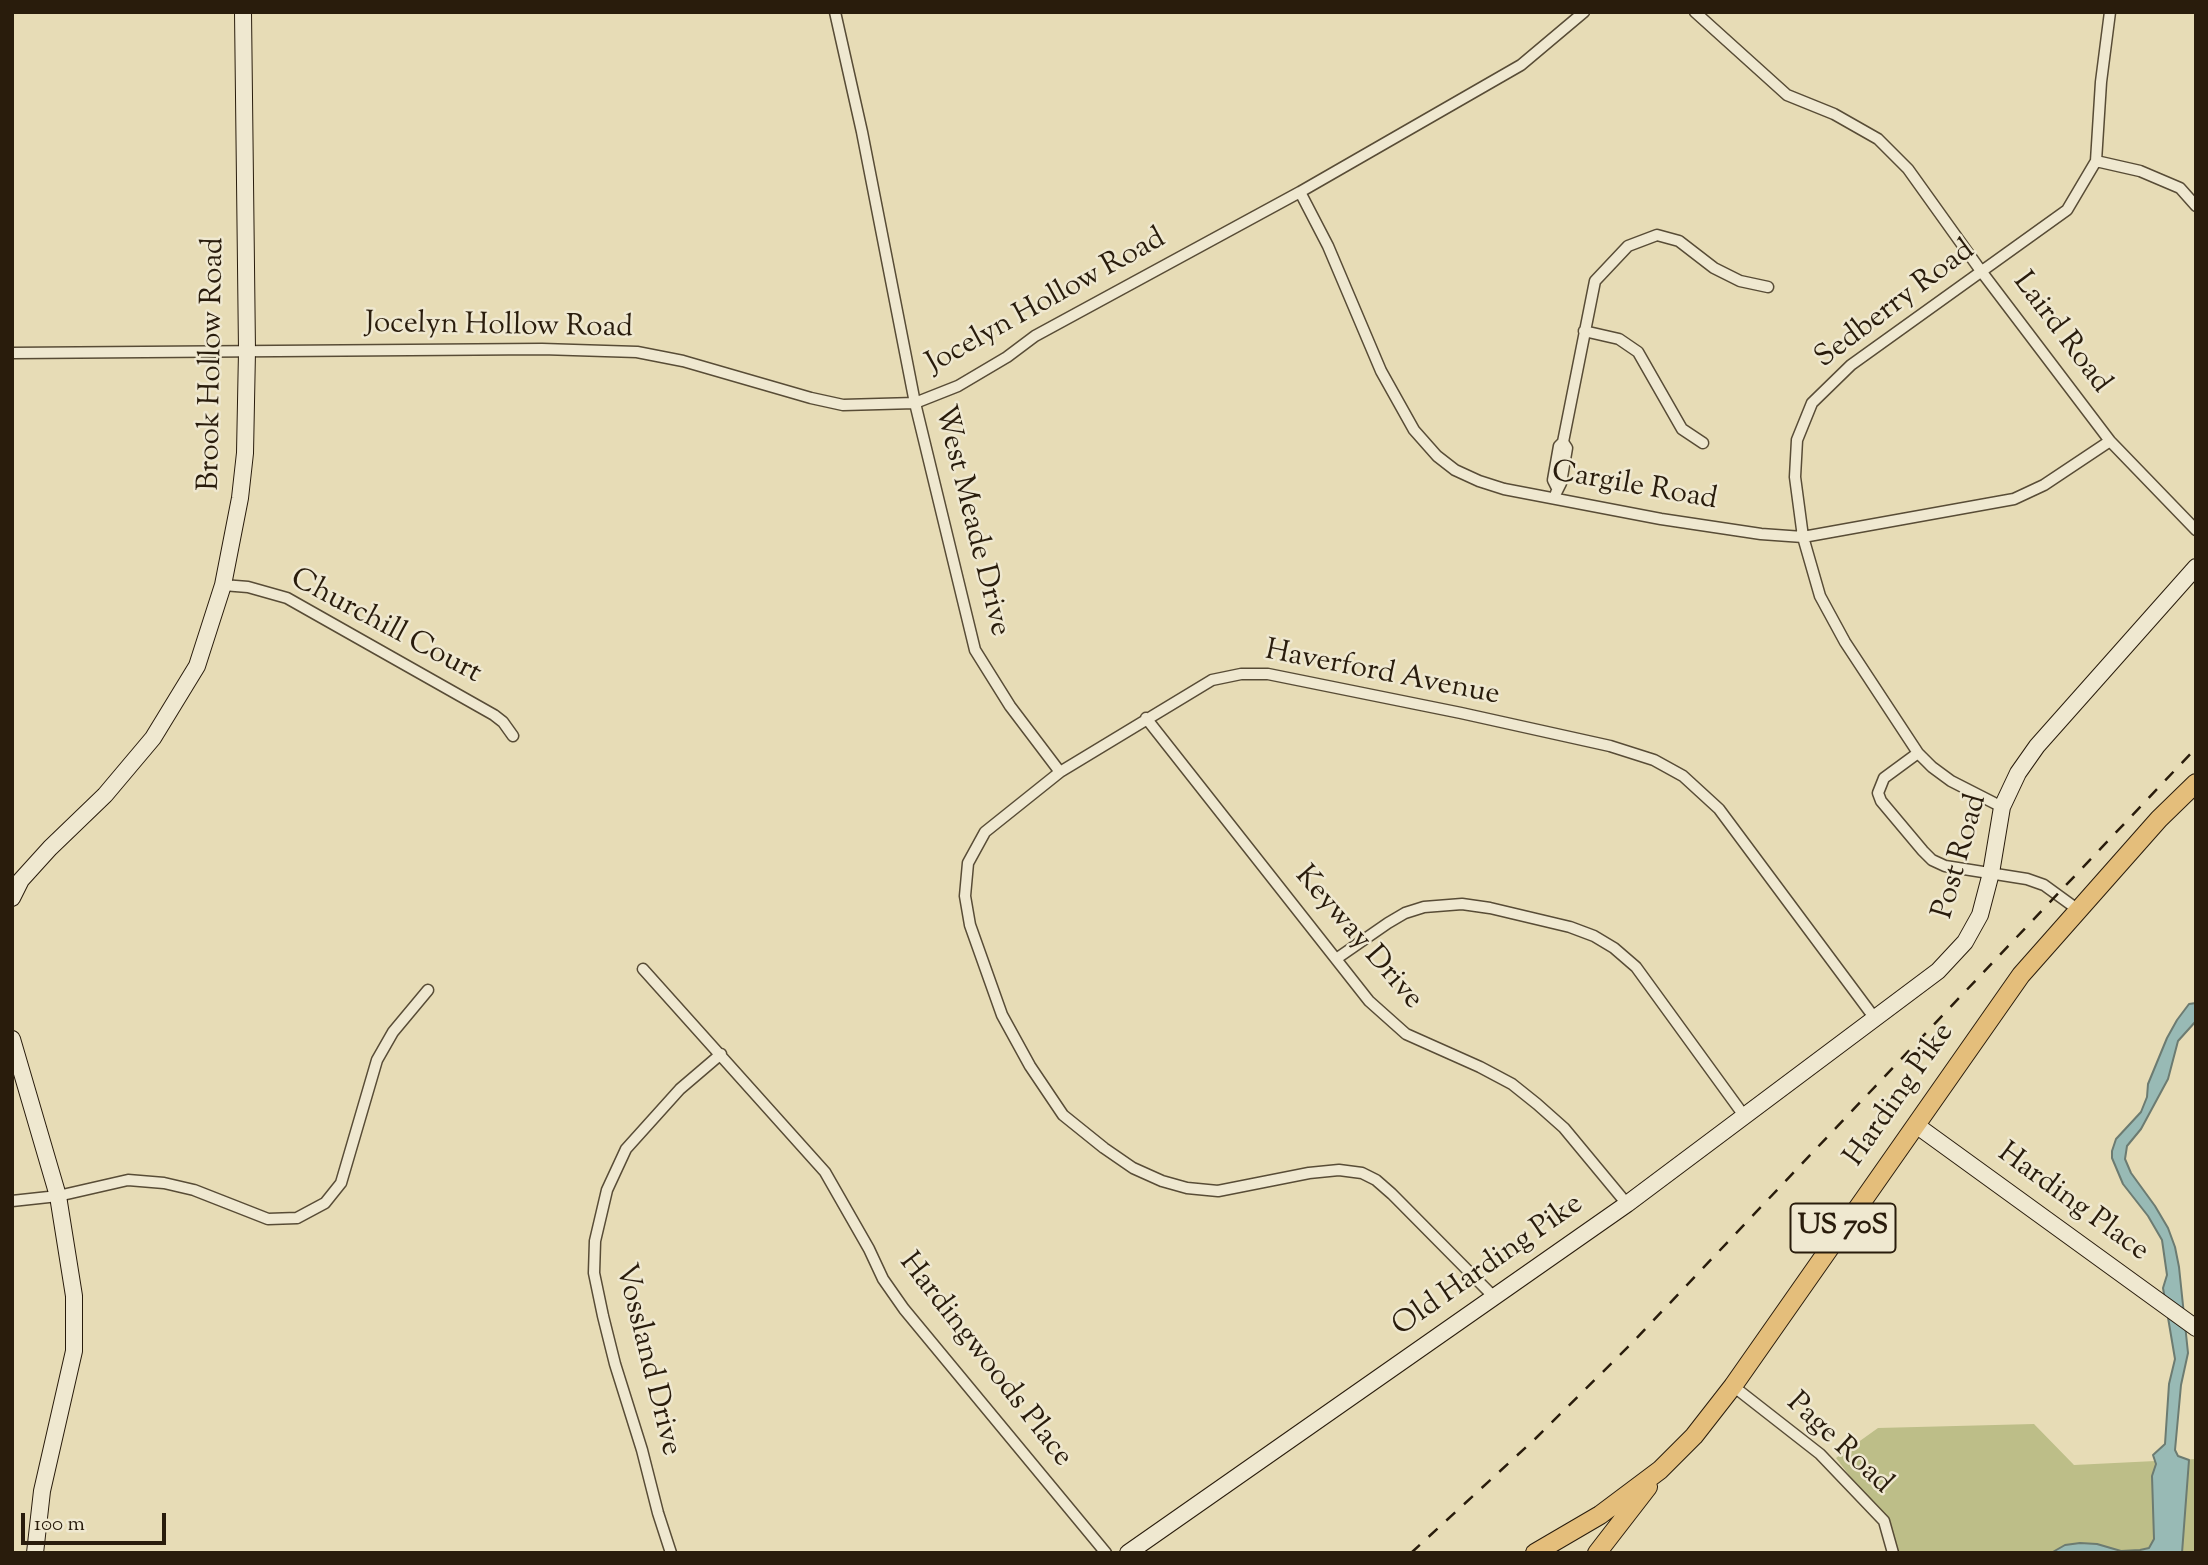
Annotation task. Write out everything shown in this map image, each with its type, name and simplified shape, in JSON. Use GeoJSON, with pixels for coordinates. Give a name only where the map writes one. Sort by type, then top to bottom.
{"type":"FeatureCollection","features":[{"type":"Feature","properties":{"kind":"main road","name":"Harding Pike"},"geometry":{"type":"LineString","coordinates":[[1539,1552],[1600,1515],[1660,1470],[1694,1436],[1733,1386],[2021,975],[2159,819],[2196,783]]}},
{"type":"Feature","properties":{"kind":"main road"},"geometry":{"type":"LineString","coordinates":[[1598,1553],[1660,1470]]}},
{"type":"Feature","properties":{"kind":"street","name":"Brook Hollow Road"},"geometry":{"type":"LineString","coordinates":[[12,898],[21,880],[50,848],[105,796],[153,738],[197,666],[223,585],[240,498],[245,453],[247,351],[243,12]]}},
{"type":"Feature","properties":{"kind":"street","name":"West Meade Drive"},"geometry":{"type":"LineString","coordinates":[[835,12],[862,132],[915,403],[975,650],[1010,706],[1060,772]]}},
{"type":"Feature","properties":{"kind":"street","name":"Jocelyn Hollow Road"},"geometry":{"type":"LineString","coordinates":[[12,353],[542,349],[637,352],[683,361],[843,405],[915,403],[958,386],[1007,357],[1035,336],[1300,192],[1521,65],[1584,12]]}},
{"type":"Feature","properties":{"kind":"street","name":"Laird Road"},"geometry":{"type":"LineString","coordinates":[[1695,12],[1787,95],[1834,114],[1878,139],[1908,169],[1981,271],[2110,441],[2196,530]]}},
{"type":"Feature","properties":{"kind":"street","name":"Sedberry Road"},"geometry":{"type":"LineString","coordinates":[[2002,807],[1951,781],[1918,753],[1865,674],[1820,596],[1803,537],[1795,477],[1797,440],[1812,403],[1851,365],[2067,210],[2096,161],[2101,82],[2110,12]]}},
{"type":"Feature","properties":{"kind":"street"},"geometry":{"type":"LineString","coordinates":[[2096,161],[2140,171],[2180,188],[2196,206]]}},
{"type":"Feature","properties":{"kind":"street","name":"Cargile Road"},"geometry":{"type":"LineString","coordinates":[[1300,192],[1328,246],[1381,371],[1414,430],[1437,456],[1455,470],[1504,489],[1556,494],[1685,523],[1803,537],[2014,499],[2044,485],[2110,441]]}},
{"type":"Feature","properties":{"kind":"street"},"geometry":{"type":"LineString","coordinates":[[1556,494],[1561,483],[1567,448],[1563,442],[1595,281],[1628,246],[1657,235],[1679,241],[1714,268],[1740,281],[1768,287]]}},
{"type":"Feature","properties":{"kind":"street"},"geometry":{"type":"LineString","coordinates":[[1584,331],[1619,339],[1638,352],[1682,429],[1703,443]]}},
{"type":"Feature","properties":{"kind":"street","name":"Post Road"},"geometry":{"type":"LineString","coordinates":[[1876,1020],[1938,971],[1959,950],[1980,915],[1991,873],[2002,807],[2018,773],[2037,746],[2196,567]]}},
{"type":"Feature","properties":{"kind":"street","name":"Churchill Court"},"geometry":{"type":"LineString","coordinates":[[223,585],[248,587],[287,598],[494,715],[513,736]]}},
{"type":"Feature","properties":{"kind":"street","name":"Haverford Avenue"},"geometry":{"type":"LineString","coordinates":[[1495,1298],[1392,1194],[1376,1180],[1362,1173],[1339,1170],[1309,1173],[1218,1191],[1190,1188],[1162,1181],[1133,1168],[1104,1149],[1063,1115],[1030,1066],[1002,1015],[970,925],[965,895],[968,863],[985,832],[1060,772],[1212,680],[1241,674],[1268,674],[1611,746],[1654,760],[1683,776],[1719,809],[1876,1020]]}},
{"type":"Feature","properties":{"kind":"street","name":"Keyway Drive"},"geometry":{"type":"LineString","coordinates":[[1146,719],[1369,1001],[1405,1034],[1512,1084],[1564,1128],[1627,1205]]}},
{"type":"Feature","properties":{"kind":"street"},"geometry":{"type":"LineString","coordinates":[[1918,753],[1884,778],[1878,793],[1881,802],[1933,860],[1961,870],[2011,875],[2044,885],[2077,909]]}},
{"type":"Feature","properties":{"kind":"street"},"geometry":{"type":"LineString","coordinates":[[1336,959],[1405,914],[1434,905],[1462,904],[1490,908],[1570,926],[1614,948],[1636,967],[1745,1117]]}},
{"type":"Feature","properties":{"kind":"street","name":"Hardingwoods Place"},"geometry":{"type":"LineString","coordinates":[[643,969],[825,1172],[861,1234],[883,1279],[904,1309],[1106,1553]]}},
{"type":"Feature","properties":{"kind":"street"},"geometry":{"type":"LineString","coordinates":[[12,1201],[58,1196],[128,1180],[164,1183],[194,1190],[268,1219],[297,1218],[325,1203],[341,1183],[377,1060],[393,1031],[428,990]]}},
{"type":"Feature","properties":{"kind":"street","name":"Old Harding Pike"},"geometry":{"type":"LineString","coordinates":[[1128,1553],[1627,1205],[1876,1020]]}},
{"type":"Feature","properties":{"kind":"street"},"geometry":{"type":"LineString","coordinates":[[12,1039],[58,1196],[74,1296],[74,1351],[42,1491],[35,1553]]}},
{"type":"Feature","properties":{"kind":"street","name":"Vossland Drive"},"geometry":{"type":"LineString","coordinates":[[671,1553],[603,1316],[594,1273],[595,1241],[607,1190],[626,1149],[680,1089],[721,1054]]}},
{"type":"Feature","properties":{"kind":"street","name":"Harding Place"},"geometry":{"type":"LineString","coordinates":[[1916,1125],[2190,1324]]}},
{"type":"Feature","properties":{"kind":"street","name":"Page Road"},"geometry":{"type":"LineString","coordinates":[[1733,1386],[1828,1461],[1884,1521],[1893,1553]]}},
{"type":"Feature","properties":{"kind":"green space"},"geometry":{"type":"Polygon","coordinates":[[[2034,1424],[2074,1465],[2196,1459],[2196,1553],[1893,1553],[1884,1521],[1836,1458],[1878,1428],[2034,1424]]]}},
{"type":"Feature","properties":{"kind":"water"},"geometry":{"type":"Polygon","coordinates":[[[2196,1003],[2196,1021],[2178,1041],[2168,1079],[2141,1129],[2127,1146],[2125,1159],[2131,1173],[2168,1228],[2179,1267],[2188,1353],[2181,1385],[2175,1450],[2178,1456],[2189,1460],[2182,1553],[2051,1553],[2065,1545],[2080,1543],[2097,1544],[2121,1551],[2140,1550],[2149,1548],[2154,1539],[2152,1476],[2156,1464],[2153,1455],[2165,1444],[2169,1384],[2175,1359],[2163,1288],[2167,1275],[2162,1240],[2148,1216],[2123,1184],[2112,1158],[2112,1151],[2116,1139],[2141,1112],[2147,1097],[2148,1084],[2177,1020],[2189,1004],[2196,1003]]]}},
{"type":"Feature","properties":{"kind":"railway"},"geometry":{"type":"LineString","coordinates":[[1411,1553],[1536,1438],[1632,1343],[2196,748]]}}]}
